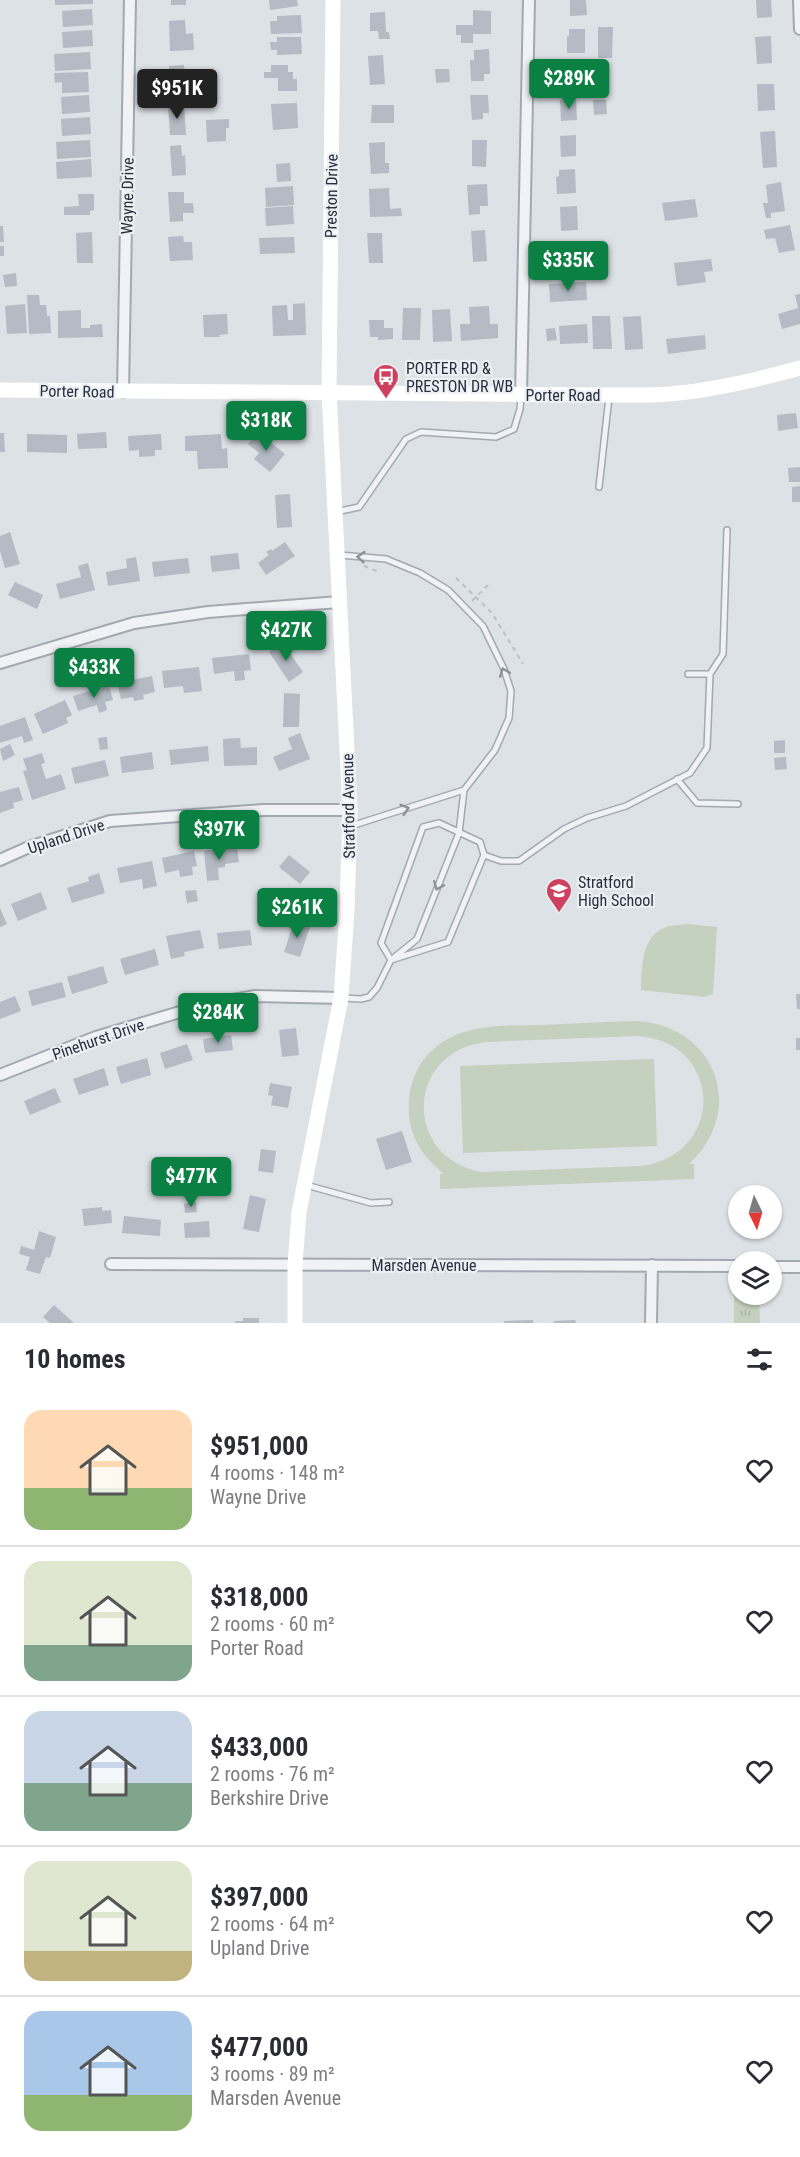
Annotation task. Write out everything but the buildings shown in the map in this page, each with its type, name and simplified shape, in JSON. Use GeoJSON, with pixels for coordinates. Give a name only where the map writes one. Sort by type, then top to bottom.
{"type":"FeatureCollection","features":[{"type":"Feature","properties":{"kind":"street","name":"Wayne Drive"},"geometry":{"type":"LineString","coordinates":[[123,392],[130,0]]}},
{"type":"Feature","properties":{"kind":"street","name":"Preston Drive"},"geometry":{"type":"LineString","coordinates":[[329,393],[333,0]]}},
{"type":"Feature","properties":{"kind":"street"},"geometry":{"type":"LineString","coordinates":[[521,395],[529,0]]}},
{"type":"Feature","properties":{"kind":"street"},"geometry":{"type":"LineString","coordinates":[[798,0],[800,29]]}},
{"type":"Feature","properties":{"kind":"street","name":"Porter Road"},"geometry":{"type":"LineString","coordinates":[[0,390],[521,395],[677,394],[755,381],[800,368]]}},
{"type":"Feature","properties":{"kind":"street","name":"Stratford Avenue"},"geometry":{"type":"LineString","coordinates":[[295,1323],[295,1264],[299,1212],[341,998],[347,910],[350,810],[329,393]]}},
{"type":"Feature","properties":{"kind":"street"},"geometry":{"type":"LineString","coordinates":[[0,663],[134,623],[208,612],[339,602]]}},
{"type":"Feature","properties":{"kind":"street","name":"Upland Drive"},"geometry":{"type":"LineString","coordinates":[[0,860],[29,847],[110,821],[263,810],[350,810]]}},
{"type":"Feature","properties":{"kind":"street","name":"Pinehurst Drive"},"geometry":{"type":"LineString","coordinates":[[0,1075],[96,1038],[200,1006],[255,996],[341,998]]}},
{"type":"Feature","properties":{"kind":"street","name":"Marsden Avenue"},"geometry":{"type":"LineString","coordinates":[[111,1264],[728,1266]]}},
{"type":"Feature","properties":{"kind":"street"},"geometry":{"type":"LineString","coordinates":[[651,1323],[652,1265]]}},
{"type":"Feature","properties":{"kind":"street"},"geometry":{"type":"LineString","coordinates":[[782,1267],[800,1267]]}},
{"type":"Feature","properties":{"kind":"lane"},"geometry":{"type":"LineString","coordinates":[[335,512],[359,507],[406,439],[421,432],[496,437],[514,429],[520,409],[521,395]]}},
{"type":"Feature","properties":{"kind":"lane"},"geometry":{"type":"LineString","coordinates":[[599,487],[609,395]]}},
{"type":"Feature","properties":{"kind":"lane"},"geometry":{"type":"LineString","coordinates":[[484,855],[501,861],[519,861],[564,829],[587,818],[626,807],[690,773],[707,748],[710,674],[723,654],[727,530]]}},
{"type":"Feature","properties":{"kind":"lane"},"geometry":{"type":"LineString","coordinates":[[337,555],[386,560],[420,573],[448,590],[483,626],[504,669],[510,691],[509,718],[495,750],[464,790],[459,833],[417,939],[391,960],[377,988],[369,997],[341,998]]}},
{"type":"Feature","properties":{"kind":"lane"},"geometry":{"type":"LineString","coordinates":[[688,674],[710,674]]}},
{"type":"Feature","properties":{"kind":"lane"},"geometry":{"type":"LineString","coordinates":[[677,779],[697,803],[738,804]]}},
{"type":"Feature","properties":{"kind":"lane"},"geometry":{"type":"LineString","coordinates":[[350,826],[464,790]]}},
{"type":"Feature","properties":{"kind":"lane"},"geometry":{"type":"LineString","coordinates":[[439,824],[480,842],[484,855],[448,942],[391,960],[381,943],[423,827],[439,824]]}},
{"type":"Feature","properties":{"kind":"lane"},"geometry":{"type":"LineString","coordinates":[[305,1184],[371,1203],[389,1202]]}},
{"type":"Feature","properties":{"kind":"path"},"geometry":{"type":"LineString","coordinates":[[364,566],[379,572]]}},
{"type":"Feature","properties":{"kind":"path"},"geometry":{"type":"LineString","coordinates":[[456,578],[492,613],[523,664]]}},
{"type":"Feature","properties":{"kind":"path"},"geometry":{"type":"LineString","coordinates":[[466,608],[488,585]]}},
{"type":"Feature","properties":{"kind":"green space"},"geometry":{"type":"Polygon","coordinates":[[[688,924],[717,927],[713,994],[704,997],[641,990],[644,954],[651,938],[664,928],[688,924]]]}},
{"type":"Feature","properties":{"kind":"green space"},"geometry":{"type":"Polygon","coordinates":[[[636,1021],[663,1026],[686,1037],[703,1054],[714,1073],[719,1096],[717,1119],[707,1142],[689,1164],[694,1164],[694,1179],[440,1189],[440,1174],[443,1173],[422,1151],[413,1133],[409,1113],[409,1096],[415,1074],[424,1059],[436,1047],[463,1032],[494,1026],[636,1021]],[[636,1036],[486,1042],[460,1050],[440,1064],[428,1083],[424,1105],[427,1127],[437,1147],[455,1162],[481,1172],[641,1166],[669,1157],[689,1142],[700,1121],[703,1098],[698,1076],[686,1056],[665,1042],[636,1036]]]}},
{"type":"Feature","properties":{"kind":"green space"},"geometry":{"type":"Polygon","coordinates":[[[654,1059],[657,1146],[463,1153],[460,1066],[654,1059]]]}},
{"type":"Feature","properties":{"kind":"green space"},"geometry":{"type":"Polygon","coordinates":[[[734,1305],[759,1305],[760,1323],[734,1323],[734,1305]]]}},
{"type":"Feature","properties":{"kind":"place","name":"PORTER RD & PRESTON DR WB"},"geometry":{"type":"Point","coordinates":[386,400]}},
{"type":"Feature","properties":{"kind":"place","name":"Stratford High School"},"geometry":{"type":"Point","coordinates":[559,914]}}]}
